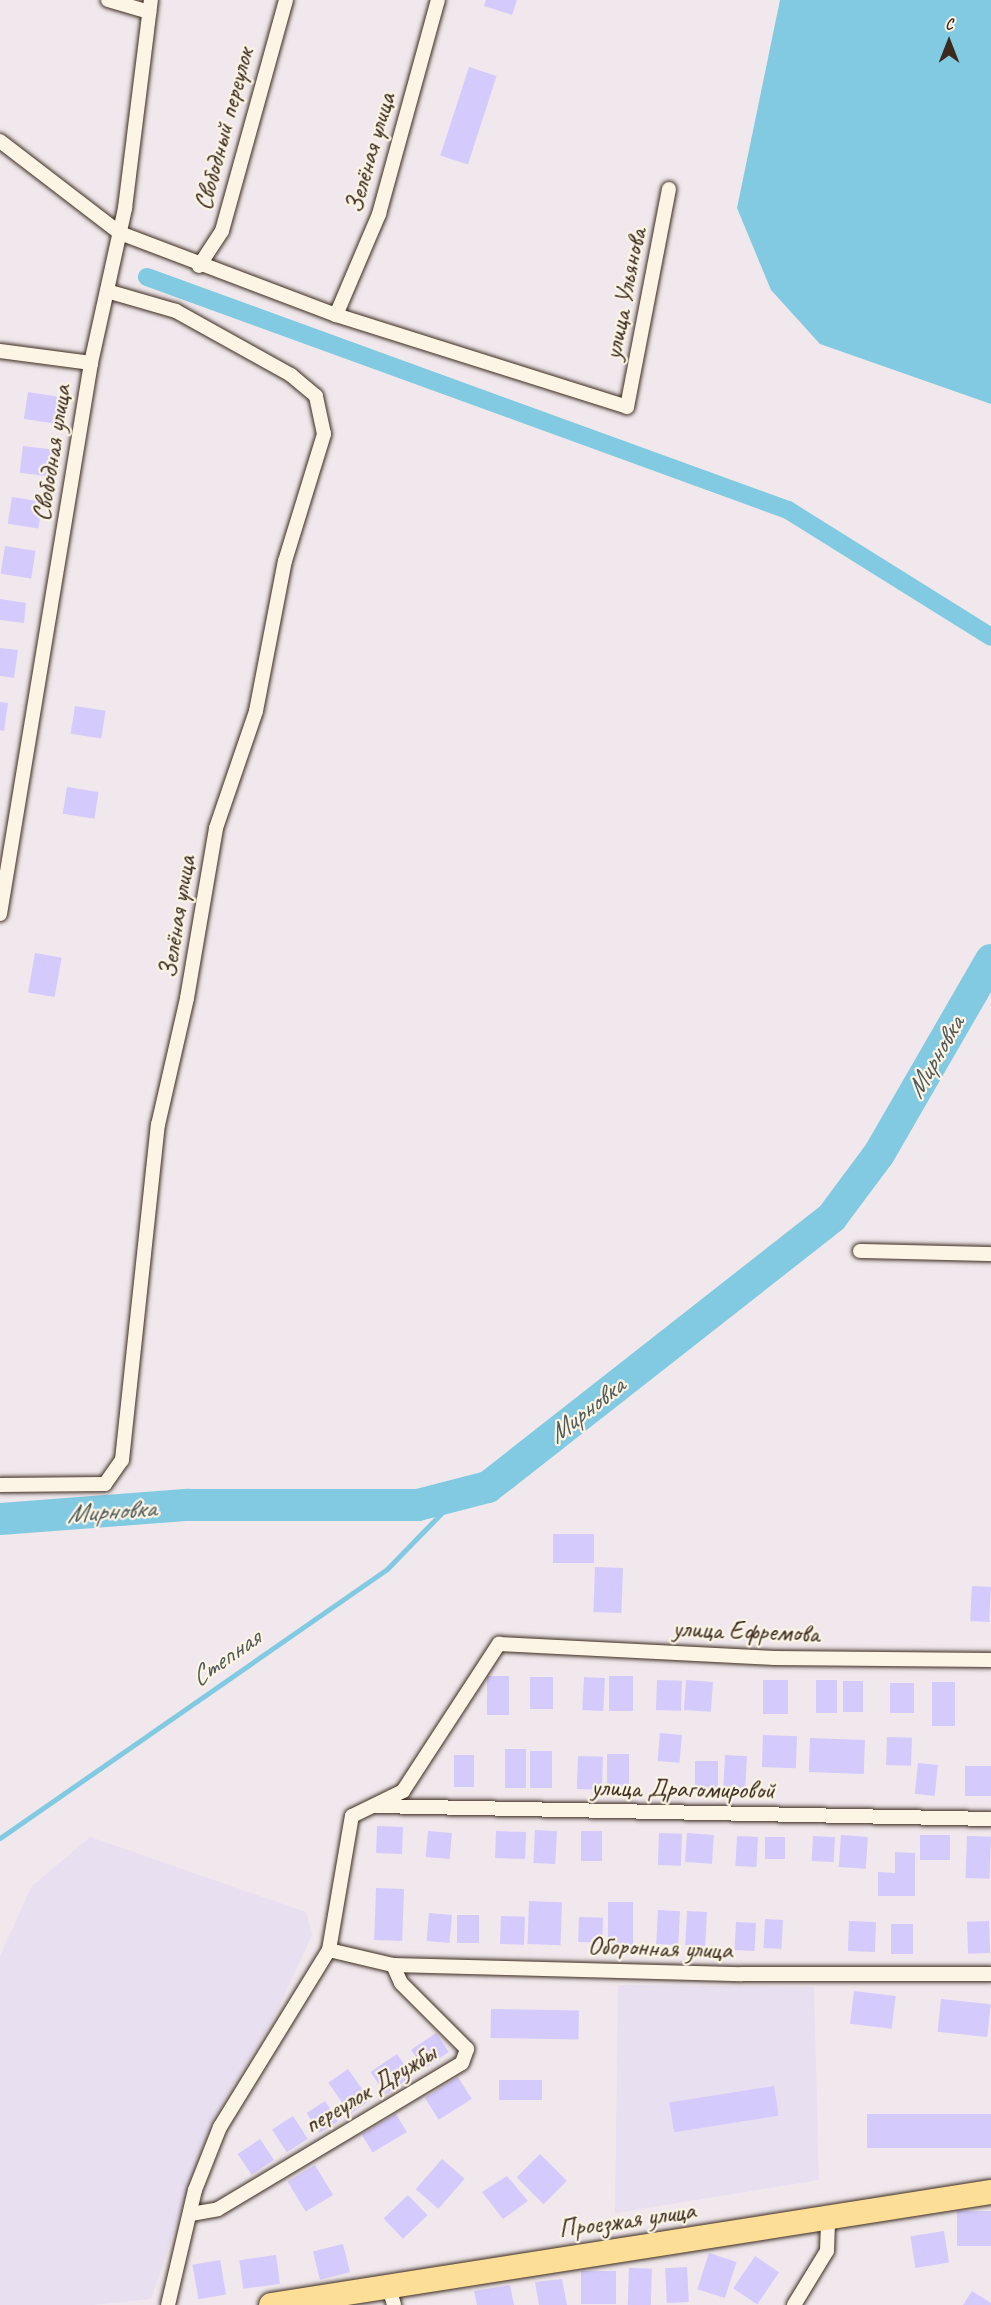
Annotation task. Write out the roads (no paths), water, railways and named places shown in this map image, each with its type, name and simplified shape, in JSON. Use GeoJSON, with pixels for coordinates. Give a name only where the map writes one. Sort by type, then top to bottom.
{"type":"FeatureCollection","features":[{"type":"Feature","properties":{"kind":"highway","name":"Проезжая улица"},"geometry":{"type":"LineString","coordinates":[[270,2305],[391,2295],[991,2192]]}},
{"type":"Feature","properties":{"kind":"street"},"geometry":{"type":"LineString","coordinates":[[108,0],[150,6]]}},
{"type":"Feature","properties":{"kind":"street","name":"Свободный переулок"},"geometry":{"type":"LineString","coordinates":[[199,266],[222,231],[286,0]]}},
{"type":"Feature","properties":{"kind":"street","name":"Зелёная улица"},"geometry":{"type":"LineString","coordinates":[[336,315],[379,214],[438,0]]}},
{"type":"Feature","properties":{"kind":"street","name":"Свободная улица"},"geometry":{"type":"LineString","coordinates":[[0,914],[91,363],[120,233],[150,6]]}},
{"type":"Feature","properties":{"kind":"street"},"geometry":{"type":"LineString","coordinates":[[0,141],[120,233],[199,266],[336,315]]}},
{"type":"Feature","properties":{"kind":"street","name":"улица Ульянова"},"geometry":{"type":"LineString","coordinates":[[336,315],[627,407],[669,189]]}},
{"type":"Feature","properties":{"kind":"street","name":"Зелёная улица"},"geometry":{"type":"LineString","coordinates":[[0,1485],[105,1484],[122,1460],[158,1125],[187,998],[216,828],[256,711],[285,561],[324,434],[316,396],[291,375],[176,311],[107,291]]}},
{"type":"Feature","properties":{"kind":"street"},"geometry":{"type":"LineString","coordinates":[[0,351],[91,363]]}},
{"type":"Feature","properties":{"kind":"street"},"geometry":{"type":"LineString","coordinates":[[860,1251],[991,1254]]}},
{"type":"Feature","properties":{"kind":"street","name":"улица Ефремова"},"geometry":{"type":"LineString","coordinates":[[374,1806],[403,1791],[499,1644],[775,1658],[991,1660]]}},
{"type":"Feature","properties":{"kind":"street"},"geometry":{"type":"LineString","coordinates":[[168,2305],[195,2190],[220,2127],[329,1950],[352,1816],[374,1806]]}},
{"type":"Feature","properties":{"kind":"street","name":"улица Драгомировой"},"geometry":{"type":"LineString","coordinates":[[374,1806],[991,1819]]}},
{"type":"Feature","properties":{"kind":"street","name":"Оборонная улица"},"geometry":{"type":"LineString","coordinates":[[329,1950],[393,1965],[742,1974],[991,1974]]}},
{"type":"Feature","properties":{"kind":"street","name":"переулок Дружбы"},"geometry":{"type":"LineString","coordinates":[[191,2214],[218,2209],[462,2062],[467,2049],[401,1983],[393,1965]]}},
{"type":"Feature","properties":{"kind":"street"},"geometry":{"type":"LineString","coordinates":[[794,2305],[827,2251],[828,2219]]}},
{"type":"Feature","properties":{"kind":"water"},"geometry":{"type":"Polygon","coordinates":[[[780,0],[991,0],[991,404],[820,344],[771,290],[737,208],[780,0]]]}},
{"type":"Feature","properties":{"kind":"waterway"},"geometry":{"type":"LineString","coordinates":[[147,277],[788,510],[991,637]]}},
{"type":"Feature","properties":{"kind":"waterway","name":"Мирновка"},"geometry":{"type":"LineString","coordinates":[[0,1519],[188,1505],[418,1505],[488,1487],[832,1217],[879,1154],[991,960]]}},
{"type":"Feature","properties":{"kind":"waterway","name":"Степная"},"geometry":{"type":"LineString","coordinates":[[0,1838],[387,1569],[460,1494]]}}]}
